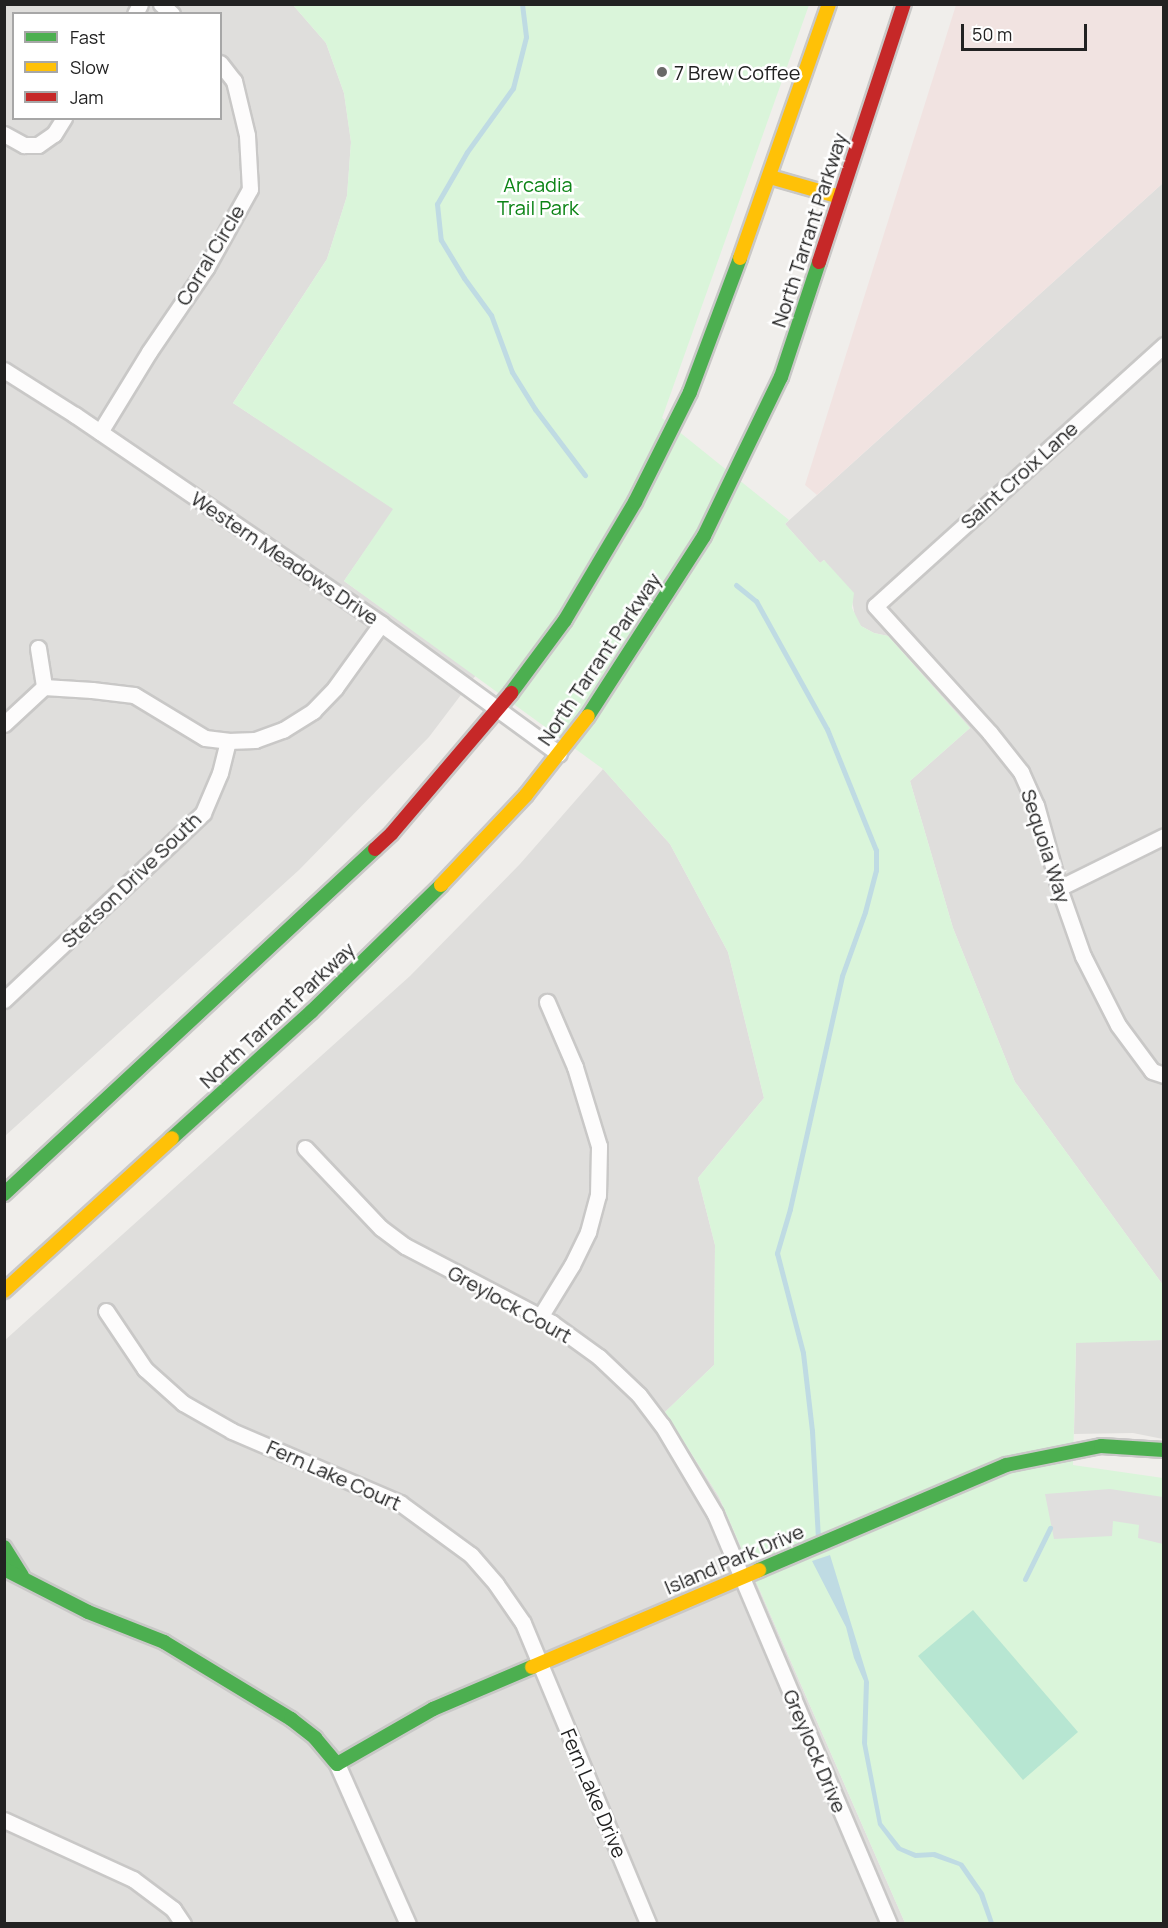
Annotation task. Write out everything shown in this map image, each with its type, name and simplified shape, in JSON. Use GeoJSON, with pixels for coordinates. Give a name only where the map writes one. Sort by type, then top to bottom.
{"type":"FeatureCollection","features":[{"type":"Feature","properties":{"kind":"main road"},"geometry":{"type":"LineString","coordinates":[[4,1194],[392,833],[498,710],[565,620],[645,482],[690,392],[770,177],[829,4]]}},
{"type":"Feature","properties":{"kind":"main road","name":"North Tarrant Parkway"},"geometry":{"type":"LineString","coordinates":[[4,1291],[328,995],[447,879],[526,795],[559,754],[619,671],[704,536],[781,377],[904,4]]}},
{"type":"Feature","properties":{"kind":"main road"},"geometry":{"type":"LineString","coordinates":[[770,177],[840,197]]}},
{"type":"Feature","properties":{"kind":"main road","name":"Island Park Drive"},"geometry":{"type":"LineString","coordinates":[[337,1764],[433,1709],[1006,1465],[1058,1452],[1101,1446],[1164,1450]]}},
{"type":"Feature","properties":{"kind":"main road"},"geometry":{"type":"LineString","coordinates":[[4,1547],[22,1576]]}},
{"type":"Feature","properties":{"kind":"main road"},"geometry":{"type":"LineString","coordinates":[[4,1569],[22,1576],[88,1612],[164,1642],[291,1719],[315,1738],[337,1764]]}},
{"type":"Feature","properties":{"kind":"street","name":"Corral Circle"},"geometry":{"type":"LineString","coordinates":[[100,432],[149,352],[206,268],[249,189],[247,135],[234,81],[222,66]]}},
{"type":"Feature","properties":{"kind":"street"},"geometry":{"type":"LineString","coordinates":[[4,134],[24,145],[38,145],[54,134],[63,120]]}},
{"type":"Feature","properties":{"kind":"street","name":"Saint Croix Lane"},"geometry":{"type":"LineString","coordinates":[[875,606],[1164,345]]}},
{"type":"Feature","properties":{"kind":"street","name":"Western Meadows Drive"},"geometry":{"type":"LineString","coordinates":[[4,370],[100,432],[381,624],[559,754]]}},
{"type":"Feature","properties":{"kind":"street","name":"Sequoia Way"},"geometry":{"type":"LineString","coordinates":[[875,606],[990,733],[1021,772],[1036,805],[1059,888],[1083,956],[1118,1025],[1152,1071],[1164,1075]]}},
{"type":"Feature","properties":{"kind":"street"},"geometry":{"type":"LineString","coordinates":[[4,724],[44,687],[134,695],[205,738],[228,741],[255,740],[284,730],[313,711],[335,688],[381,624]]}},
{"type":"Feature","properties":{"kind":"street"},"geometry":{"type":"LineString","coordinates":[[38,648],[44,687]]}},
{"type":"Feature","properties":{"kind":"street","name":"Stetson Drive South"},"geometry":{"type":"LineString","coordinates":[[4,1000],[203,813],[220,773],[228,741]]}},
{"type":"Feature","properties":{"kind":"street"},"geometry":{"type":"LineString","coordinates":[[1059,888],[1164,836]]}},
{"type":"Feature","properties":{"kind":"street"},"geometry":{"type":"LineString","coordinates":[[540,1317],[572,1265],[588,1232],[598,1195],[599,1146],[575,1067],[547,1002]]}},
{"type":"Feature","properties":{"kind":"street","name":"Greylock Court"},"geometry":{"type":"LineString","coordinates":[[305,1148],[359,1208],[397,1240],[540,1317],[600,1357],[639,1395],[662,1425],[715,1514],[741,1578]]}},
{"type":"Feature","properties":{"kind":"street","name":"Fern Lake Court"},"geometry":{"type":"LineString","coordinates":[[106,1311],[144,1369],[183,1403],[232,1431],[400,1503],[471,1555],[496,1584],[523,1623],[540,1662]]}},
{"type":"Feature","properties":{"kind":"street","name":"Greylock Drive"},"geometry":{"type":"LineString","coordinates":[[741,1578],[889,1923]]}},
{"type":"Feature","properties":{"kind":"street","name":"Fern Lake Drive"},"geometry":{"type":"LineString","coordinates":[[540,1662],[648,1923]]}},
{"type":"Feature","properties":{"kind":"street"},"geometry":{"type":"LineString","coordinates":[[337,1764],[408,1923]]}},
{"type":"Feature","properties":{"kind":"street"},"geometry":{"type":"LineString","coordinates":[[4,1820],[133,1879],[173,1909],[183,1923]]}},
{"type":"Feature","properties":{"kind":"shaded area"},"geometry":{"type":"Polygon","coordinates":[[[5,5],[293,5],[326,43],[344,93],[351,142],[347,196],[327,259],[233,403],[394,509],[344,581],[476,675],[429,737],[299,870],[5,1136],[5,5]]]}},
{"type":"Feature","properties":{"kind":"shaded area"},"geometry":{"type":"Polygon","coordinates":[[[956,5],[1163,5],[1163,183],[817,495],[805,485],[956,5]]]}},
{"type":"Feature","properties":{"kind":"shaded area"},"geometry":{"type":"Polygon","coordinates":[[[1163,183],[1163,1285],[1015,1082],[953,928],[910,781],[970,728],[888,636],[874,633],[861,626],[855,617],[852,600],[824,560],[820,563],[785,524],[1163,183]]]}},
{"type":"Feature","properties":{"kind":"shaded area"},"geometry":{"type":"Polygon","coordinates":[[[603,769],[670,844],[728,952],[764,1098],[698,1178],[715,1245],[714,1365],[665,1412],[719,1497],[905,1923],[5,1923],[4,1341],[410,976],[520,864],[603,769]]]}},
{"type":"Feature","properties":{"kind":"shaded area"},"geometry":{"type":"Polygon","coordinates":[[[1163,1340],[1163,1439],[1133,1433],[1074,1434],[1076,1342],[1163,1340]]]}},
{"type":"Feature","properties":{"kind":"shaded area"},"geometry":{"type":"Polygon","coordinates":[[[1110,1489],[1163,1497],[1163,1544],[1138,1538],[1139,1525],[1113,1521],[1112,1536],[1054,1539],[1045,1494],[1110,1489]]]}},
{"type":"Feature","properties":{"kind":"green space","name":"Arcadia Trail Park"},"geometry":{"type":"Polygon","coordinates":[[[293,5],[809,5],[662,418],[789,520],[785,524],[820,563],[824,560],[854,593],[852,608],[861,626],[874,633],[888,636],[970,728],[910,781],[953,928],[1015,1082],[1163,1285],[1163,1340],[1076,1343],[1073,1465],[1163,1478],[1163,1923],[905,1923],[719,1497],[665,1412],[714,1365],[715,1245],[698,1178],[764,1098],[728,952],[670,844],[603,769],[344,581],[393,509],[233,403],[327,259],[347,196],[351,142],[344,93],[326,43],[293,5]]]}},
{"type":"Feature","properties":{"kind":"green space"},"geometry":{"type":"Polygon","coordinates":[[[973,1610],[1078,1732],[1023,1780],[918,1656],[973,1610]]]}},
{"type":"Feature","properties":{"kind":"water"},"geometry":{"type":"Polygon","coordinates":[[[830,1555],[869,1682],[867,1744],[882,1823],[901,1847],[916,1853],[935,1852],[963,1863],[984,1893],[994,1923],[989,1923],[979,1895],[959,1866],[933,1857],[915,1858],[897,1850],[878,1825],[862,1743],[864,1681],[854,1658],[846,1627],[812,1561],[830,1555]]]}},
{"type":"Feature","properties":{"kind":"waterway"},"geometry":{"type":"LineString","coordinates":[[522,4],[526,37],[513,88],[467,152],[437,204],[441,240],[464,278],[491,315],[512,372],[535,409],[585,475]]}},
{"type":"Feature","properties":{"kind":"waterway"},"geometry":{"type":"LineString","coordinates":[[736,585],[756,601],[827,729],[876,850],[876,870],[865,912],[842,976],[790,1209],[777,1253],[803,1353],[812,1431],[818,1540]]}},
{"type":"Feature","properties":{"kind":"waterway"},"geometry":{"type":"LineString","coordinates":[[1025,1579],[1050,1528]]}},
{"type":"Feature","properties":{"kind":"traffic: fast"},"geometry":{"type":"LineString","coordinates":[[511,693],[565,620],[635,502],[690,392],[740,258]]}},
{"type":"Feature","properties":{"kind":"traffic: fast"},"geometry":{"type":"LineString","coordinates":[[588,716],[704,536],[781,377],[819,262]]}},
{"type":"Feature","properties":{"kind":"traffic: fast"},"geometry":{"type":"LineString","coordinates":[[4,1194],[375,849]]}},
{"type":"Feature","properties":{"kind":"traffic: fast"},"geometry":{"type":"LineString","coordinates":[[172,1138],[311,1012],[441,885]]}},
{"type":"Feature","properties":{"kind":"traffic: fast"},"geometry":{"type":"LineString","coordinates":[[759,1570],[1006,1465],[1101,1446],[1164,1450]]}},
{"type":"Feature","properties":{"kind":"traffic: fast"},"geometry":{"type":"LineString","coordinates":[[4,1547],[22,1576]]}},
{"type":"Feature","properties":{"kind":"traffic: fast"},"geometry":{"type":"LineString","coordinates":[[4,1569],[88,1612],[164,1642],[291,1719],[315,1738],[337,1764],[433,1709],[532,1667]]}},
{"type":"Feature","properties":{"kind":"traffic: slow"},"geometry":{"type":"LineString","coordinates":[[740,258],[829,4]]}},
{"type":"Feature","properties":{"kind":"traffic: slow"},"geometry":{"type":"LineString","coordinates":[[770,177],[840,197]]}},
{"type":"Feature","properties":{"kind":"traffic: slow"},"geometry":{"type":"LineString","coordinates":[[441,885],[526,795],[588,716]]}},
{"type":"Feature","properties":{"kind":"traffic: slow"},"geometry":{"type":"LineString","coordinates":[[4,1291],[172,1138]]}},
{"type":"Feature","properties":{"kind":"traffic: slow"},"geometry":{"type":"LineString","coordinates":[[532,1667],[759,1570]]}},
{"type":"Feature","properties":{"kind":"traffic: jam"},"geometry":{"type":"LineString","coordinates":[[819,262],[904,4]]}},
{"type":"Feature","properties":{"kind":"traffic: jam"},"geometry":{"type":"LineString","coordinates":[[375,849],[392,833],[511,693]]}},
{"type":"Feature","properties":{"kind":"place","name":"7 Brew Coffee"},"geometry":{"type":"Point","coordinates":[662,72]}}]}
